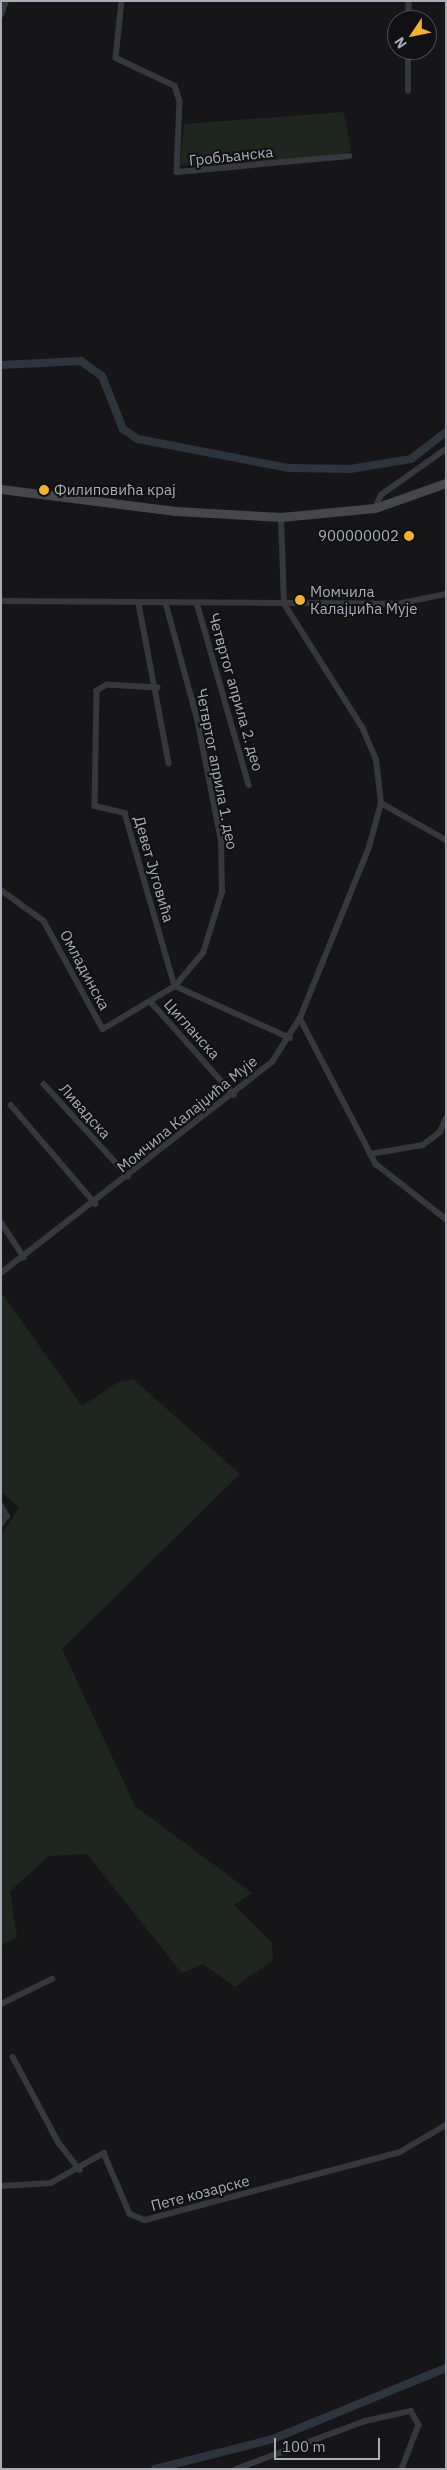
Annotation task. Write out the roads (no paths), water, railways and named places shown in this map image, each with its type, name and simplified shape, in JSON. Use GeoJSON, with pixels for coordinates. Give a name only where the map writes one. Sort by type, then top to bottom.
{"type":"FeatureCollection","features":[{"type":"Feature","properties":{"kind":"main road"},"geometry":{"type":"LineString","coordinates":[[1,489],[188,512],[281,516],[375,508],[446,483]]}},
{"type":"Feature","properties":{"kind":"street"},"geometry":{"type":"LineString","coordinates":[[1,15],[6,1]]}},
{"type":"Feature","properties":{"kind":"street","name":"Гробљанска"},"geometry":{"type":"LineString","coordinates":[[122,1],[116,58],[175,86],[180,101],[174,165],[178,172],[349,156]]}},
{"type":"Feature","properties":{"kind":"street"},"geometry":{"type":"LineString","coordinates":[[408,60],[408,91]]}},
{"type":"Feature","properties":{"kind":"street"},"geometry":{"type":"LineString","coordinates":[[375,508],[381,495],[446,449]]}},
{"type":"Feature","properties":{"kind":"street","name":"Момчила Калајџића Мује"},"geometry":{"type":"LineString","coordinates":[[1,1273],[96,1204],[128,1176],[234,1095],[272,1062],[290,1038],[300,1018],[362,866],[381,803],[378,768],[369,741],[284,604],[281,516]]}},
{"type":"Feature","properties":{"kind":"street"},"geometry":{"type":"LineString","coordinates":[[1,601],[198,606],[397,604],[446,594]]}},
{"type":"Feature","properties":{"kind":"street"},"geometry":{"type":"LineString","coordinates":[[139,604],[158,688],[169,763]]}},
{"type":"Feature","properties":{"kind":"street","name":"Четвртог априла 1. део"},"geometry":{"type":"LineString","coordinates":[[166,605],[202,743],[220,832],[223,877],[206,948],[175,986]]}},
{"type":"Feature","properties":{"kind":"street","name":"Четвртог априла 2. део"},"geometry":{"type":"LineString","coordinates":[[198,606],[249,785]]}},
{"type":"Feature","properties":{"kind":"street","name":"Девет Југовића"},"geometry":{"type":"LineString","coordinates":[[158,688],[106,685],[97,691],[94,803],[98,810],[120,808],[126,813],[175,986]]}},
{"type":"Feature","properties":{"kind":"street"},"geometry":{"type":"LineString","coordinates":[[381,803],[446,840]]}},
{"type":"Feature","properties":{"kind":"street","name":"Омладинска"},"geometry":{"type":"LineString","coordinates":[[1,890],[44,921],[103,1030],[152,1003],[175,986]]}},
{"type":"Feature","properties":{"kind":"street"},"geometry":{"type":"LineString","coordinates":[[175,986],[290,1038]]}},
{"type":"Feature","properties":{"kind":"street","name":"Цигланска"},"geometry":{"type":"LineString","coordinates":[[152,1003],[234,1095]]}},
{"type":"Feature","properties":{"kind":"street"},"geometry":{"type":"LineString","coordinates":[[300,1018],[370,1154],[381,1171],[446,1219]]}},
{"type":"Feature","properties":{"kind":"street","name":"Ливадска"},"geometry":{"type":"LineString","coordinates":[[44,1084],[128,1176]]}},
{"type":"Feature","properties":{"kind":"street"},"geometry":{"type":"LineString","coordinates":[[11,1105],[96,1204]]}},
{"type":"Feature","properties":{"kind":"street"},"geometry":{"type":"LineString","coordinates":[[370,1154],[423,1145],[440,1132],[446,1118]]}},
{"type":"Feature","properties":{"kind":"street"},"geometry":{"type":"LineString","coordinates":[[1,1222],[24,1257]]}},
{"type":"Feature","properties":{"kind":"street"},"geometry":{"type":"LineString","coordinates":[[1,1504],[7,1516],[1,1525]]}},
{"type":"Feature","properties":{"kind":"street"},"geometry":{"type":"LineString","coordinates":[[1,2004],[52,1979]]}},
{"type":"Feature","properties":{"kind":"street"},"geometry":{"type":"LineString","coordinates":[[14,2057],[59,2143],[80,2170]]}},
{"type":"Feature","properties":{"kind":"street","name":"Пете козарске"},"geometry":{"type":"LineString","coordinates":[[1,2186],[36,2186],[80,2170],[106,2154],[130,2214],[145,2220],[400,2152],[446,2124]]}},
{"type":"Feature","properties":{"kind":"street"},"geometry":{"type":"LineString","coordinates":[[236,2469],[365,2420],[411,2411],[419,2422],[402,2469]]}},
{"type":"Feature","properties":{"kind":"waterway"},"geometry":{"type":"LineString","coordinates":[[1,365],[81,361],[102,376],[123,429],[138,439],[289,468],[350,469],[411,459],[446,432]]}},
{"type":"Feature","properties":{"kind":"waterway"},"geometry":{"type":"LineString","coordinates":[[155,2469],[273,2439],[446,2368]]}},
{"type":"Feature","properties":{"kind":"place","name":"Филиповића крај"},"geometry":{"type":"Point","coordinates":[44,490]}},
{"type":"Feature","properties":{"kind":"place","name":"900000002"},"geometry":{"type":"Point","coordinates":[409,536]}},
{"type":"Feature","properties":{"kind":"place","name":"Момчила Калајџића Мује"},"geometry":{"type":"Point","coordinates":[300,600]}}]}
